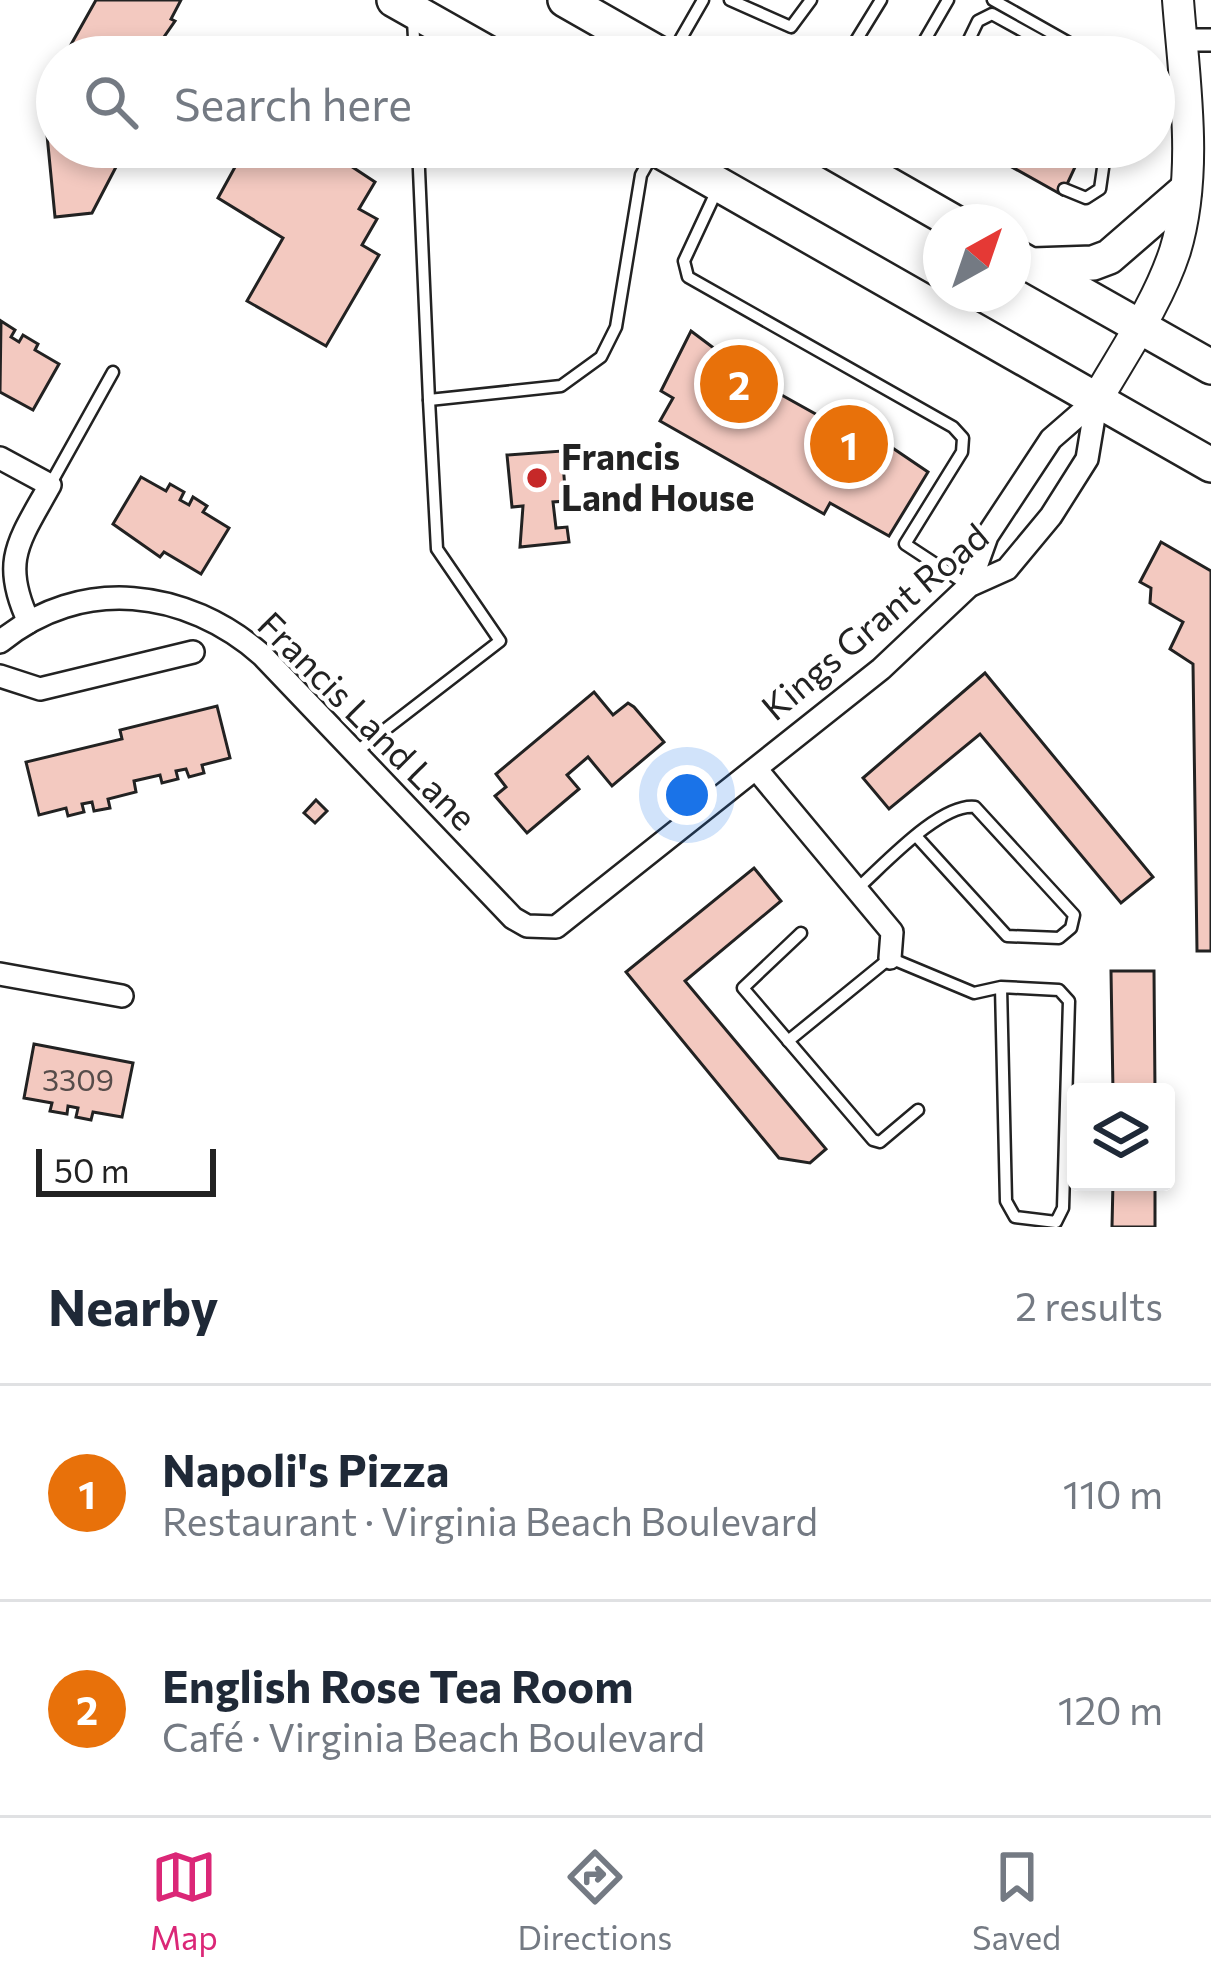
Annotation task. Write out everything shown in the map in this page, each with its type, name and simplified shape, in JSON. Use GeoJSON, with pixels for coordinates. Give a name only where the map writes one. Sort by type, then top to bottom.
{"type":"FeatureCollection","features":[{"type":"Feature","properties":{"kind":"main road"},"geometry":{"type":"LineString","coordinates":[[565,0],[630,36]]}},
{"type":"Feature","properties":{"kind":"main road"},"geometry":{"type":"LineString","coordinates":[[404,5],[458,36]]}},
{"type":"Feature","properties":{"kind":"main road"},"geometry":{"type":"LineString","coordinates":[[689,168],[1211,466]]}},
{"type":"Feature","properties":{"kind":"main road"},"geometry":{"type":"LineString","coordinates":[[860,168],[923,204]]}},
{"type":"Feature","properties":{"kind":"main road"},"geometry":{"type":"LineString","coordinates":[[1031,260],[1093,263],[1109,257],[1191,192]]}},
{"type":"Feature","properties":{"kind":"main road"},"geometry":{"type":"LineString","coordinates":[[1031,266],[1211,367]]}},
{"type":"Feature","properties":{"kind":"street","name":"Kings Grant Road"},"geometry":{"type":"LineString","coordinates":[[1175,72],[1196,40],[1178,0]]}},
{"type":"Feature","properties":{"kind":"street","name":"Kings Grant Road"},"geometry":{"type":"LineString","coordinates":[[653,855],[881,669],[969,586],[1007,568],[1051,516],[1090,452],[1097,399],[1139,326],[1176,245],[1191,192],[1175,111]]}},
{"type":"Feature","properties":{"kind":"street"},"geometry":{"type":"LineString","coordinates":[[969,586],[988,536],[1051,439],[1097,399]]}},
{"type":"Feature","properties":{"kind":"street"},"geometry":{"type":"LineString","coordinates":[[0,458],[50,485],[7,570],[13,596],[29,622]]}},
{"type":"Feature","properties":{"kind":"street","name":"Francis Land Lane"},"geometry":{"type":"LineString","coordinates":[[0,642],[29,622],[91,599],[152,598],[185,605],[262,655],[513,918],[527,926],[543,929],[570,920],[653,855]]}},
{"type":"Feature","properties":{"kind":"street"},"geometry":{"type":"LineString","coordinates":[[0,676],[40,689],[193,652]]}},
{"type":"Feature","properties":{"kind":"street"},"geometry":{"type":"LineString","coordinates":[[757,770],[892,932],[890,958]]}},
{"type":"Feature","properties":{"kind":"street"},"geometry":{"type":"LineString","coordinates":[[0,974],[122,996]]}},
{"type":"Feature","properties":{"kind":"lane"},"geometry":{"type":"LineString","coordinates":[[681,36],[703,0]]}},
{"type":"Feature","properties":{"kind":"lane"},"geometry":{"type":"LineString","coordinates":[[730,0],[791,27],[812,0]]}},
{"type":"Feature","properties":{"kind":"lane"},"geometry":{"type":"LineString","coordinates":[[859,36],[881,0]]}},
{"type":"Feature","properties":{"kind":"lane"},"geometry":{"type":"LineString","coordinates":[[927,36],[948,0]]}},
{"type":"Feature","properties":{"kind":"lane"},"geometry":{"type":"LineString","coordinates":[[993,0],[1057,36]]}},
{"type":"Feature","properties":{"kind":"lane"},"geometry":{"type":"LineString","coordinates":[[404,5],[411,36]]}},
{"type":"Feature","properties":{"kind":"lane"},"geometry":{"type":"LineString","coordinates":[[970,36],[978,21],[992,14],[1032,36]]}},
{"type":"Feature","properties":{"kind":"lane"},"geometry":{"type":"LineString","coordinates":[[356,752],[500,641],[436,549],[419,168]]}},
{"type":"Feature","properties":{"kind":"lane"},"geometry":{"type":"LineString","coordinates":[[428,400],[561,386],[601,357],[616,327],[644,168]]}},
{"type":"Feature","properties":{"kind":"lane"},"geometry":{"type":"LineString","coordinates":[[1064,189],[1087,198],[1100,189],[1103,168]]}},
{"type":"Feature","properties":{"kind":"lane"},"geometry":{"type":"LineString","coordinates":[[719,185],[684,261],[688,278],[953,427],[963,438],[962,452],[905,544],[969,586]]}},
{"type":"Feature","properties":{"kind":"lane"},"geometry":{"type":"LineString","coordinates":[[50,485],[113,372]]}},
{"type":"Feature","properties":{"kind":"lane"},"geometry":{"type":"LineString","coordinates":[[856,889],[950,808],[975,808],[1074,915],[1071,928],[1059,938],[1007,936],[917,837]]}},
{"type":"Feature","properties":{"kind":"lane"},"geometry":{"type":"LineString","coordinates":[[801,933],[743,988],[873,1140],[880,1142],[918,1110]]}},
{"type":"Feature","properties":{"kind":"lane"},"geometry":{"type":"LineString","coordinates":[[788,1041],[890,958],[974,993],[1001,987],[1059,990],[1069,1001],[1063,1208],[1056,1222],[1015,1217],[1006,1201],[1001,987]]}},
{"type":"Feature","properties":{"kind":"building"},"geometry":{"type":"Polygon","coordinates":[[[96,0],[181,0],[165,36],[76,36],[96,0]]]}},
{"type":"Feature","properties":{"kind":"building"},"geometry":{"type":"Polygon","coordinates":[[[50,168],[115,168],[92,213],[55,217],[50,168]]]}},
{"type":"Feature","properties":{"kind":"building"},"geometry":{"type":"Polygon","coordinates":[[[234,168],[354,168],[375,182],[359,209],[377,219],[362,245],[379,255],[326,346],[247,301],[283,238],[218,198],[234,168]]]}},
{"type":"Feature","properties":{"kind":"building"},"geometry":{"type":"Polygon","coordinates":[[[1014,168],[1075,168],[1062,195],[1014,168]]]}},
{"type":"Feature","properties":{"kind":"building"},"geometry":{"type":"Polygon","coordinates":[[[1,321],[15,330],[11,337],[19,342],[23,335],[38,344],[35,350],[59,364],[33,410],[0,392],[1,321]]]}},
{"type":"Feature","properties":{"kind":"building"},"geometry":{"type":"Polygon","coordinates":[[[691,331],[727,358],[725,363],[757,381],[760,376],[781,388],[778,393],[848,432],[851,428],[866,436],[869,432],[928,472],[889,536],[830,503],[824,514],[660,421],[673,398],[661,391],[691,331]]]}},
{"type":"Feature","properties":{"kind":"building","name":"Francis Land House"},"geometry":{"type":"Polygon","coordinates":[[[562,451],[566,501],[553,502],[556,528],[567,527],[569,542],[520,547],[523,506],[512,507],[507,455],[562,451]]]}},
{"type":"Feature","properties":{"kind":"building"},"geometry":{"type":"Polygon","coordinates":[[[141,477],[166,491],[170,484],[184,492],[180,500],[189,505],[193,497],[207,506],[203,512],[229,528],[201,574],[164,552],[160,557],[113,524],[141,477]]]}},
{"type":"Feature","properties":{"kind":"building"},"geometry":{"type":"Polygon","coordinates":[[[1161,542],[1211,571],[1211,951],[1197,951],[1193,664],[1170,649],[1183,622],[1150,603],[1151,588],[1140,582],[1161,542]]]}},
{"type":"Feature","properties":{"kind":"building"},"geometry":{"type":"Polygon","coordinates":[[[985,673],[1153,877],[1121,903],[980,734],[889,809],[863,778],[985,673]]]}},
{"type":"Feature","properties":{"kind":"building"},"geometry":{"type":"Polygon","coordinates":[[[594,692],[613,715],[628,703],[634,707],[664,742],[612,786],[588,757],[567,775],[579,789],[527,833],[495,796],[506,787],[496,774],[594,692]]]}},
{"type":"Feature","properties":{"kind":"building"},"geometry":{"type":"Polygon","coordinates":[[[217,706],[230,758],[202,765],[204,773],[189,777],[186,769],[176,771],[178,779],[162,783],[160,775],[134,781],[136,792],[108,799],[110,808],[94,811],[92,802],[82,804],[84,812],[68,816],[66,808],[39,815],[26,762],[122,739],[120,730],[217,706]]]}},
{"type":"Feature","properties":{"kind":"building"},"geometry":{"type":"Polygon","coordinates":[[[316,800],[327,811],[315,823],[304,813],[316,800]]]}},
{"type":"Feature","properties":{"kind":"building"},"geometry":{"type":"Polygon","coordinates":[[[754,868],[781,901],[685,981],[826,1149],[810,1163],[779,1158],[626,972],[754,868]]]}},
{"type":"Feature","properties":{"kind":"building"},"geometry":{"type":"Polygon","coordinates":[[[1111,971],[1154,971],[1155,1083],[1113,1083],[1111,971]]]}},
{"type":"Feature","properties":{"kind":"building"},"geometry":{"type":"Polygon","coordinates":[[[34,1044],[133,1063],[122,1117],[93,1112],[91,1120],[76,1117],[78,1108],[68,1106],[67,1114],[50,1111],[52,1103],[24,1098],[34,1044]]]}},
{"type":"Feature","properties":{"kind":"building"},"geometry":{"type":"Polygon","coordinates":[[[1113,1191],[1155,1191],[1155,1227],[1112,1227],[1113,1191]]]}},
{"type":"Feature","properties":{"kind":"place","name":"English Rose Tea Room"},"geometry":{"type":"Point","coordinates":[739,384]}},
{"type":"Feature","properties":{"kind":"place","name":"Napoli's Pizza"},"geometry":{"type":"Point","coordinates":[849,444]}},
{"type":"Feature","properties":{"kind":"place","name":"Francis Land House"},"geometry":{"type":"Point","coordinates":[537,478]}}]}
